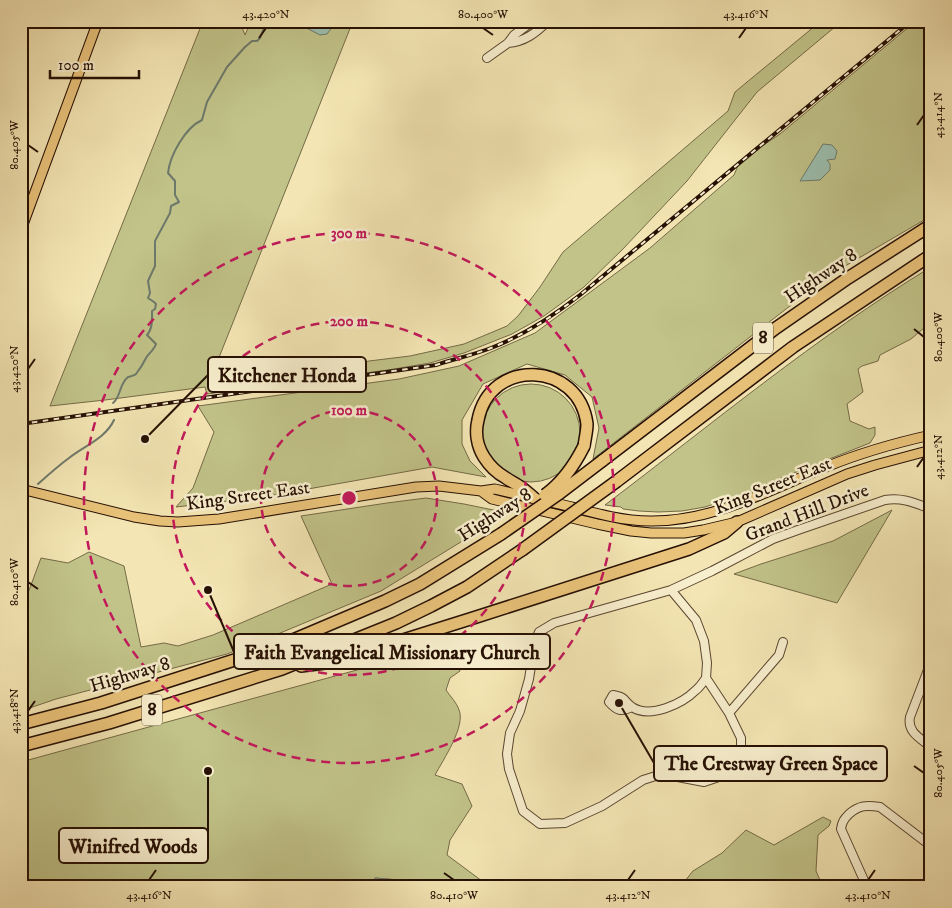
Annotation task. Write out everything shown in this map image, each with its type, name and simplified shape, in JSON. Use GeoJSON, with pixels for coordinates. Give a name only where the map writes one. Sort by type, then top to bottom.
{"type":"FeatureCollection","features":[{"type":"Feature","properties":{"kind":"highway","name":"Highway 8"},"geometry":{"type":"LineString","coordinates":[[21,724],[101,703],[282,645],[386,601],[428,579],[501,534],[560,493],[776,328],[848,278],[931,225]]}},
{"type":"Feature","properties":{"kind":"highway","name":"Highway 8"},"geometry":{"type":"LineString","coordinates":[[21,746],[109,723],[282,669],[396,623],[467,587],[522,550],[617,481],[793,347],[931,255]]}},
{"type":"Feature","properties":{"kind":"highway"},"geometry":{"type":"LineString","coordinates":[[501,534],[510,522],[562,481],[577,460],[584,446],[587,425],[580,402],[566,386],[556,380],[547,376],[527,374],[508,379],[490,392],[480,410],[476,427],[479,446],[488,463],[496,471],[534,498]]}},
{"type":"Feature","properties":{"kind":"highway"},"geometry":{"type":"LineString","coordinates":[[282,669],[332,662],[470,620],[689,548],[724,533],[736,522]]}},
{"type":"Feature","properties":{"kind":"main road"},"geometry":{"type":"LineString","coordinates":[[21,230],[98,21]]}},
{"type":"Feature","properties":{"kind":"main road","name":"King Street East"},"geometry":{"type":"LineString","coordinates":[[21,488],[134,517],[178,522],[219,519],[416,487],[439,486],[481,491],[495,489],[604,515],[650,521],[690,518],[712,513],[855,456],[931,436]]}},
{"type":"Feature","properties":{"kind":"main road","name":"King Street East"},"geometry":{"type":"LineString","coordinates":[[481,491],[492,499],[597,524],[631,531],[684,533],[736,522],[847,474],[875,464],[931,450]]}},
{"type":"Feature","properties":{"kind":"street"},"geometry":{"type":"LineString","coordinates":[[487,58],[533,21]]}},
{"type":"Feature","properties":{"kind":"street"},"geometry":{"type":"LineString","coordinates":[[508,43],[518,42],[527,38],[548,21]]}},
{"type":"Feature","properties":{"kind":"street","name":"Grand Hill Drive"},"geometry":{"type":"LineString","coordinates":[[706,678],[729,713],[740,738],[741,751],[736,764],[719,777],[704,782],[662,774],[643,780],[602,806],[565,823],[540,824],[523,810],[509,769],[507,754],[510,734],[520,711],[529,680],[535,641],[539,632],[554,623],[671,590],[773,539],[885,500],[894,498],[904,499],[931,509]]}},
{"type":"Feature","properties":{"kind":"street"},"geometry":{"type":"LineString","coordinates":[[632,707],[646,712],[680,703],[696,691],[706,678],[705,648],[699,627],[696,620],[671,590]]}},
{"type":"Feature","properties":{"kind":"street"},"geometry":{"type":"LineString","coordinates":[[729,713],[779,655],[783,642]]}},
{"type":"Feature","properties":{"kind":"street"},"geometry":{"type":"LineString","coordinates":[[931,662],[909,723],[914,733],[931,747]]}},
{"type":"Feature","properties":{"kind":"street"},"geometry":{"type":"LineString","coordinates":[[867,887],[841,829],[843,821],[856,808],[862,806],[880,807],[931,846]]}},
{"type":"Feature","properties":{"kind":"green space"},"geometry":{"type":"Polygon","coordinates":[[[203,21],[233,21],[242,27],[245,35],[251,21],[353,21],[216,365],[214,378],[221,385],[291,377],[369,361],[410,356],[464,344],[507,326],[518,316],[540,287],[563,252],[728,111],[735,92],[821,21],[842,21],[757,92],[687,181],[584,287],[544,316],[512,334],[464,353],[430,363],[388,370],[207,394],[205,387],[50,406],[203,21]]]}},
{"type":"Feature","properties":{"kind":"green space"},"geometry":{"type":"Polygon","coordinates":[[[916,21],[931,21],[931,216],[840,269],[593,459],[599,428],[592,397],[565,375],[527,364],[483,384],[462,420],[462,444],[470,461],[486,477],[432,467],[263,497],[176,507],[193,488],[214,432],[198,406],[399,379],[459,366],[535,333],[650,248],[734,175],[740,161],[780,134],[916,21]]]}},
{"type":"Feature","properties":{"kind":"green space"},"geometry":{"type":"Polygon","coordinates":[[[931,267],[931,328],[924,328],[911,339],[880,355],[878,361],[858,369],[863,392],[847,404],[850,421],[869,429],[875,427],[875,435],[870,443],[745,494],[705,507],[682,511],[658,512],[623,509],[621,507],[605,505],[847,322],[931,267]]]}},
{"type":"Feature","properties":{"kind":"green space"},"geometry":{"type":"Polygon","coordinates":[[[531,384],[550,387],[566,398],[577,414],[580,433],[577,452],[566,468],[550,479],[531,482],[512,479],[496,468],[485,452],[482,433],[485,414],[496,398],[512,387],[531,384]]]}},
{"type":"Feature","properties":{"kind":"green space"},"geometry":{"type":"Polygon","coordinates":[[[426,498],[508,513],[381,591],[273,636],[227,654],[56,699],[21,711],[21,612],[41,558],[68,563],[89,552],[124,566],[141,647],[164,643],[178,646],[213,635],[332,584],[301,516],[426,498]]]}},
{"type":"Feature","properties":{"kind":"green space"},"geometry":{"type":"Polygon","coordinates":[[[892,510],[837,603],[734,574],[833,541],[892,510]]]}},
{"type":"Feature","properties":{"kind":"green space"},"geometry":{"type":"Polygon","coordinates":[[[457,652],[460,671],[450,678],[446,690],[458,707],[459,725],[453,743],[435,775],[462,784],[472,806],[450,840],[447,855],[482,881],[500,887],[437,887],[433,883],[375,878],[370,887],[21,887],[21,762],[419,653],[424,663],[457,652]]]}},
{"type":"Feature","properties":{"kind":"green space"},"geometry":{"type":"Polygon","coordinates":[[[823,817],[831,821],[829,826],[818,835],[816,871],[823,887],[680,887],[693,871],[722,853],[746,830],[774,845],[823,817]]]}},
{"type":"Feature","properties":{"kind":"shaded area"},"geometry":{"type":"Polygon","coordinates":[[[293,21],[332,21],[333,26],[327,34],[320,35],[293,21]]]}},
{"type":"Feature","properties":{"kind":"shaded area"},"geometry":{"type":"Polygon","coordinates":[[[823,144],[832,145],[837,151],[835,159],[827,160],[830,164],[830,170],[820,180],[800,181],[823,144]]]}},
{"type":"Feature","properties":{"kind":"shaded area"},"geometry":{"type":"Polygon","coordinates":[[[375,878],[433,883],[437,887],[370,887],[375,878]]]}},
{"type":"Feature","properties":{"kind":"waterway"},"geometry":{"type":"LineString","coordinates":[[113,403],[125,380],[136,374],[156,344],[147,335],[151,327],[152,311],[155,309],[156,304],[148,298],[150,293],[148,281],[155,266],[155,241],[170,213],[171,206],[179,202],[175,195],[175,181],[168,173],[175,150],[190,129],[202,120],[207,102],[227,67],[245,47],[252,41],[257,41],[260,38],[269,21]]}},
{"type":"Feature","properties":{"kind":"waterway"},"geometry":{"type":"LineString","coordinates":[[38,484],[65,461],[106,432],[114,420]]}},
{"type":"Feature","properties":{"kind":"waterway"},"geometry":{"type":"LineString","coordinates":[[21,509],[25,499]]}},
{"type":"Feature","properties":{"kind":"railway"},"geometry":{"type":"LineString","coordinates":[[21,424],[436,365],[503,343],[537,325],[580,295],[911,21]]}},
{"type":"Feature","properties":{"kind":"place","name":"Kitchener Honda"},"geometry":{"type":"Point","coordinates":[145,439]}},
{"type":"Feature","properties":{"kind":"place","name":"Faith Evangelical Missionary Church"},"geometry":{"type":"Point","coordinates":[208,590]}},
{"type":"Feature","properties":{"kind":"place","name":"The Crestway Green Space"},"geometry":{"type":"Point","coordinates":[619,703]}},
{"type":"Feature","properties":{"kind":"place","name":"Winifred Woods"},"geometry":{"type":"Point","coordinates":[208,771]}}]}
